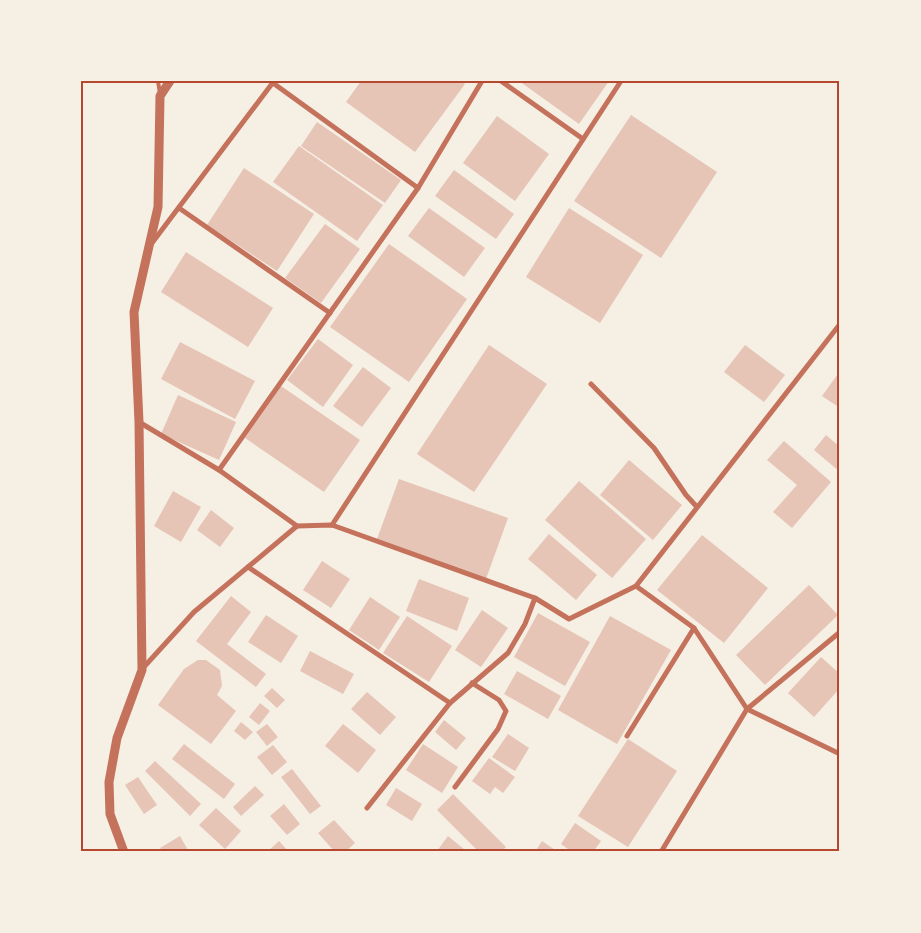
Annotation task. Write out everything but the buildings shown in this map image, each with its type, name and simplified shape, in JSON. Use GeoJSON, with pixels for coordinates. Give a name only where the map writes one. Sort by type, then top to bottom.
{"type":"FeatureCollection","features":[{"type":"Feature","properties":{"kind":"street"},"geometry":{"type":"LineString","coordinates":[[124,852],[110,814],[109,782],[117,738],[142,670],[139,422],[134,312],[158,207],[160,96],[170,81]]}},
{"type":"Feature","properties":{"kind":"street"},"geometry":{"type":"LineString","coordinates":[[219,470],[418,188],[482,81]]}},
{"type":"Feature","properties":{"kind":"street"},"geometry":{"type":"LineString","coordinates":[[502,81],[583,139]]}},
{"type":"Feature","properties":{"kind":"street"},"geometry":{"type":"LineString","coordinates":[[332,525],[621,81]]}},
{"type":"Feature","properties":{"kind":"street"},"geometry":{"type":"LineString","coordinates":[[148,250],[273,82],[418,188]]}},
{"type":"Feature","properties":{"kind":"street"},"geometry":{"type":"LineString","coordinates":[[178,208],[330,313]]}},
{"type":"Feature","properties":{"kind":"street"},"geometry":{"type":"LineString","coordinates":[[139,422],[219,470],[297,526],[332,525],[535,598],[569,619],[636,586],[840,324]]}},
{"type":"Feature","properties":{"kind":"street"},"geometry":{"type":"LineString","coordinates":[[591,384],[654,448],[686,495],[697,507]]}},
{"type":"Feature","properties":{"kind":"street"},"geometry":{"type":"LineString","coordinates":[[142,670],[194,612],[297,526]]}},
{"type":"Feature","properties":{"kind":"street"},"geometry":{"type":"LineString","coordinates":[[248,566],[450,703]]}},
{"type":"Feature","properties":{"kind":"street"},"geometry":{"type":"LineString","coordinates":[[636,586],[694,628],[747,709],[840,754]]}},
{"type":"Feature","properties":{"kind":"street"},"geometry":{"type":"LineString","coordinates":[[367,808],[450,703],[508,653],[525,624],[535,598]]}},
{"type":"Feature","properties":{"kind":"street"},"geometry":{"type":"LineString","coordinates":[[628,736],[694,628]]}},
{"type":"Feature","properties":{"kind":"street"},"geometry":{"type":"LineString","coordinates":[[661,852],[747,709],[840,632]]}},
{"type":"Feature","properties":{"kind":"street"},"geometry":{"type":"LineString","coordinates":[[455,787],[498,729],[506,711],[499,700],[472,683]]}},
{"type":"Feature","properties":{"kind":"lane"},"geometry":{"type":"LineString","coordinates":[[158,81],[160,96]]}}]}
